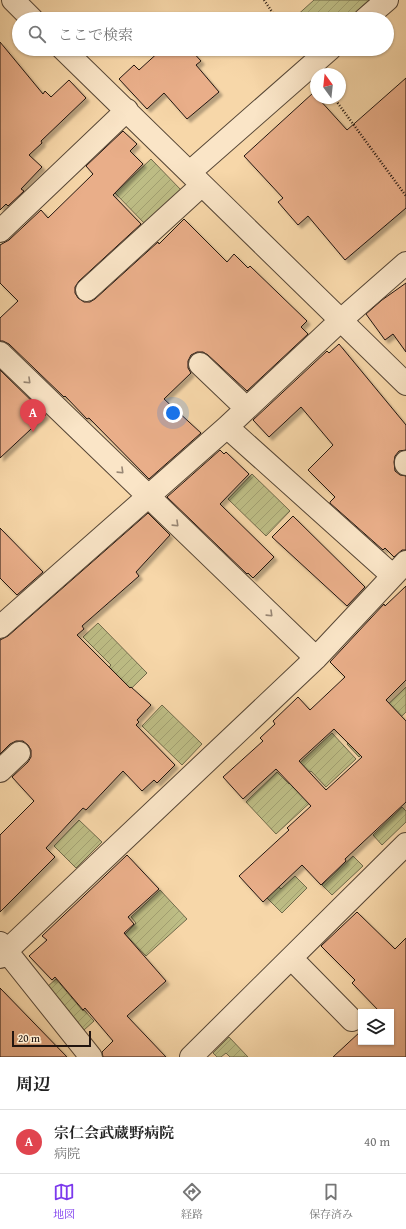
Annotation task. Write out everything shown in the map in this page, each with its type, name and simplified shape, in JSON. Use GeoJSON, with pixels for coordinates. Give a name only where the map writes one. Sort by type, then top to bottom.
{"type":"FeatureCollection","features":[{"type":"Feature","properties":{"kind":"street"},"geometry":{"type":"LineString","coordinates":[[12,0],[25,12]]}},
{"type":"Feature","properties":{"kind":"street"},"geometry":{"type":"LineString","coordinates":[[373,12],[387,0]]}},
{"type":"Feature","properties":{"kind":"street"},"geometry":{"type":"LineString","coordinates":[[71,56],[406,384]]}},
{"type":"Feature","properties":{"kind":"street"},"geometry":{"type":"LineString","coordinates":[[87,290],[196,178],[323,56]]}},
{"type":"Feature","properties":{"kind":"street"},"geometry":{"type":"LineString","coordinates":[[4,221],[127,110]]}},
{"type":"Feature","properties":{"kind":"street"},"geometry":{"type":"LineString","coordinates":[[0,628],[227,427],[341,320],[406,262]]}},
{"type":"Feature","properties":{"kind":"street"},"geometry":{"type":"LineString","coordinates":[[0,353],[316,658]]}},
{"type":"Feature","properties":{"kind":"street"},"geometry":{"type":"LineString","coordinates":[[200,364],[246,408]]}},
{"type":"Feature","properties":{"kind":"street"},"geometry":{"type":"LineString","coordinates":[[91,1057],[2,950],[316,658],[400,569],[227,427]]}},
{"type":"Feature","properties":{"kind":"street"},"geometry":{"type":"LineString","coordinates":[[0,771],[19,753]]}},
{"type":"Feature","properties":{"kind":"street"},"geometry":{"type":"LineString","coordinates":[[191,1057],[406,844]]}},
{"type":"Feature","properties":{"kind":"street"},"geometry":{"type":"LineString","coordinates":[[291,958],[352,1020]]}},
{"type":"Feature","properties":{"kind":"path"},"geometry":{"type":"LineString","coordinates":[[264,0],[272,12]]}},
{"type":"Feature","properties":{"kind":"path"},"geometry":{"type":"LineString","coordinates":[[338,104],[406,196]]}},
{"type":"Feature","properties":{"kind":"green space"},"geometry":{"type":"Polygon","coordinates":[[[314,0],[369,0],[356,12],[301,12],[314,0]]]}},
{"type":"Feature","properties":{"kind":"green space"},"geometry":{"type":"Polygon","coordinates":[[[151,159],[182,191],[146,225],[115,193],[151,159]]]}},
{"type":"Feature","properties":{"kind":"green space"},"geometry":{"type":"Polygon","coordinates":[[[252,474],[290,511],[266,536],[228,499],[252,474]]]}},
{"type":"Feature","properties":{"kind":"green space"},"geometry":{"type":"Polygon","coordinates":[[[98,623],[147,673],[83,736],[105,672],[111,665],[83,637],[98,623]]]}},
{"type":"Feature","properties":{"kind":"green space"},"geometry":{"type":"Polygon","coordinates":[[[406,687],[406,712],[359,757],[347,744],[406,687]]]}},
{"type":"Feature","properties":{"kind":"green space"},"geometry":{"type":"Polygon","coordinates":[[[162,705],[202,744],[182,765],[142,726],[162,705]]]}},
{"type":"Feature","properties":{"kind":"green space"},"geometry":{"type":"Polygon","coordinates":[[[332,733],[356,759],[326,787],[311,771],[301,779],[292,770],[332,733]]]}},
{"type":"Feature","properties":{"kind":"green space"},"geometry":{"type":"Polygon","coordinates":[[[277,772],[289,784],[296,778],[315,798],[276,834],[246,802],[277,772]]]}},
{"type":"Feature","properties":{"kind":"green space"},"geometry":{"type":"Polygon","coordinates":[[[402,807],[406,811],[406,822],[382,845],[373,835],[402,807]]]}},
{"type":"Feature","properties":{"kind":"green space"},"geometry":{"type":"Polygon","coordinates":[[[79,820],[102,842],[76,868],[54,846],[79,820]]]}},
{"type":"Feature","properties":{"kind":"green space"},"geometry":{"type":"Polygon","coordinates":[[[353,856],[363,866],[332,895],[322,885],[353,856]]]}},
{"type":"Feature","properties":{"kind":"green space"},"geometry":{"type":"Polygon","coordinates":[[[295,876],[307,888],[282,913],[266,897],[277,886],[281,889],[295,876]]]}},
{"type":"Feature","properties":{"kind":"green space"},"geometry":{"type":"Polygon","coordinates":[[[160,890],[187,919],[146,956],[125,934],[136,923],[131,917],[160,890]]]}},
{"type":"Feature","properties":{"kind":"green space"},"geometry":{"type":"Polygon","coordinates":[[[56,979],[83,1011],[84,1010],[94,1021],[84,1030],[47,987],[56,979]]]}},
{"type":"Feature","properties":{"kind":"green space"},"geometry":{"type":"Polygon","coordinates":[[[229,1037],[248,1057],[230,1057],[226,1053],[221,1057],[217,1057],[213,1053],[229,1037]]]}},
{"type":"Feature","properties":{"kind":"building"},"geometry":{"type":"Polygon","coordinates":[[[0,42],[43,94],[45,91],[51,97],[69,80],[86,98],[41,141],[42,143],[29,155],[42,167],[21,189],[24,191],[8,206],[6,204],[0,210],[0,42]]]}},
{"type":"Feature","properties":{"kind":"building"},"geometry":{"type":"Polygon","coordinates":[[[154,56],[196,56],[201,61],[196,65],[219,92],[187,119],[164,93],[147,109],[119,79],[134,65],[139,70],[154,56]]]}},
{"type":"Feature","properties":{"kind":"building"},"geometry":{"type":"Polygon","coordinates":[[[406,78],[406,208],[345,260],[308,216],[298,225],[278,202],[283,198],[244,156],[310,96],[310,104],[323,104],[347,130],[406,78]]]}},
{"type":"Feature","properties":{"kind":"building"},"geometry":{"type":"Polygon","coordinates":[[[123,131],[137,144],[130,151],[143,164],[113,195],[141,224],[79,281],[75,287],[75,293],[78,298],[84,302],[90,302],[95,299],[158,242],[159,244],[184,219],[227,262],[234,254],[248,268],[250,266],[307,321],[301,327],[308,334],[247,391],[208,355],[203,352],[197,352],[191,355],[188,361],[188,368],[191,373],[164,399],[201,433],[149,479],[89,418],[87,419],[65,396],[64,397],[9,344],[0,341],[0,318],[18,301],[0,283],[0,245],[9,240],[41,210],[48,218],[93,174],[86,166],[123,131]]]}},
{"type":"Feature","properties":{"kind":"building"},"geometry":{"type":"Polygon","coordinates":[[[406,283],[406,352],[393,334],[385,340],[366,314],[382,300],[406,283]]]}},
{"type":"Feature","properties":{"kind":"building"},"geometry":{"type":"Polygon","coordinates":[[[339,344],[406,425],[406,450],[399,451],[395,456],[394,462],[395,471],[400,475],[406,476],[406,550],[402,550],[394,557],[385,548],[383,550],[330,503],[335,497],[308,470],[333,445],[301,407],[269,437],[253,420],[327,351],[329,353],[339,344]]]}},
{"type":"Feature","properties":{"kind":"building"},"geometry":{"type":"Polygon","coordinates":[[[0,370],[46,415],[0,458],[0,370]]]}},
{"type":"Feature","properties":{"kind":"building"},"geometry":{"type":"Polygon","coordinates":[[[220,450],[224,454],[226,452],[249,474],[220,504],[274,557],[253,578],[248,573],[247,574],[167,497],[220,450]]]}},
{"type":"Feature","properties":{"kind":"building"},"geometry":{"type":"Polygon","coordinates":[[[148,513],[170,535],[136,572],[139,576],[82,626],[84,629],[77,635],[130,688],[131,687],[151,705],[137,720],[139,722],[136,725],[175,765],[157,783],[154,780],[142,791],[123,771],[86,810],[83,808],[46,848],[55,857],[0,912],[0,835],[34,801],[12,777],[28,762],[31,757],[31,750],[28,745],[23,741],[16,741],[10,744],[0,754],[0,640],[8,636],[148,513]]]}},
{"type":"Feature","properties":{"kind":"building"},"geometry":{"type":"Polygon","coordinates":[[[293,516],[365,587],[347,606],[272,537],[293,516]]]}},
{"type":"Feature","properties":{"kind":"building"},"geometry":{"type":"Polygon","coordinates":[[[0,528],[43,572],[17,595],[0,578],[0,528]]]}},
{"type":"Feature","properties":{"kind":"building"},"geometry":{"type":"Polygon","coordinates":[[[406,586],[406,680],[386,700],[406,721],[406,802],[345,859],[346,861],[321,885],[302,865],[263,902],[239,876],[289,830],[287,828],[311,806],[276,769],[243,799],[223,777],[263,741],[260,738],[275,724],[273,721],[298,697],[310,710],[345,677],[330,662],[384,604],[385,606],[406,586]],[[334,729],[299,761],[326,790],[362,757],[334,729]]]}},
{"type":"Feature","properties":{"kind":"building"},"geometry":{"type":"Polygon","coordinates":[[[127,855],[159,889],[128,917],[134,924],[124,933],[166,981],[127,1016],[166,1057],[103,1057],[102,1052],[113,1041],[85,1008],[83,1010],[55,977],[52,980],[29,956],[47,940],[42,936],[127,855]]]}},
{"type":"Feature","properties":{"kind":"building"},"geometry":{"type":"Polygon","coordinates":[[[357,912],[395,949],[406,938],[406,1057],[333,1057],[358,1034],[358,1045],[394,1045],[394,1009],[377,1009],[352,983],[355,980],[321,946],[357,912]]]}},
{"type":"Feature","properties":{"kind":"building"},"geometry":{"type":"Polygon","coordinates":[[[0,988],[67,1057],[0,1057],[0,988]]]}},
{"type":"Feature","properties":{"kind":"place","name":"宗仁会武蔵野病院"},"geometry":{"type":"Point","coordinates":[33,432]}}]}
